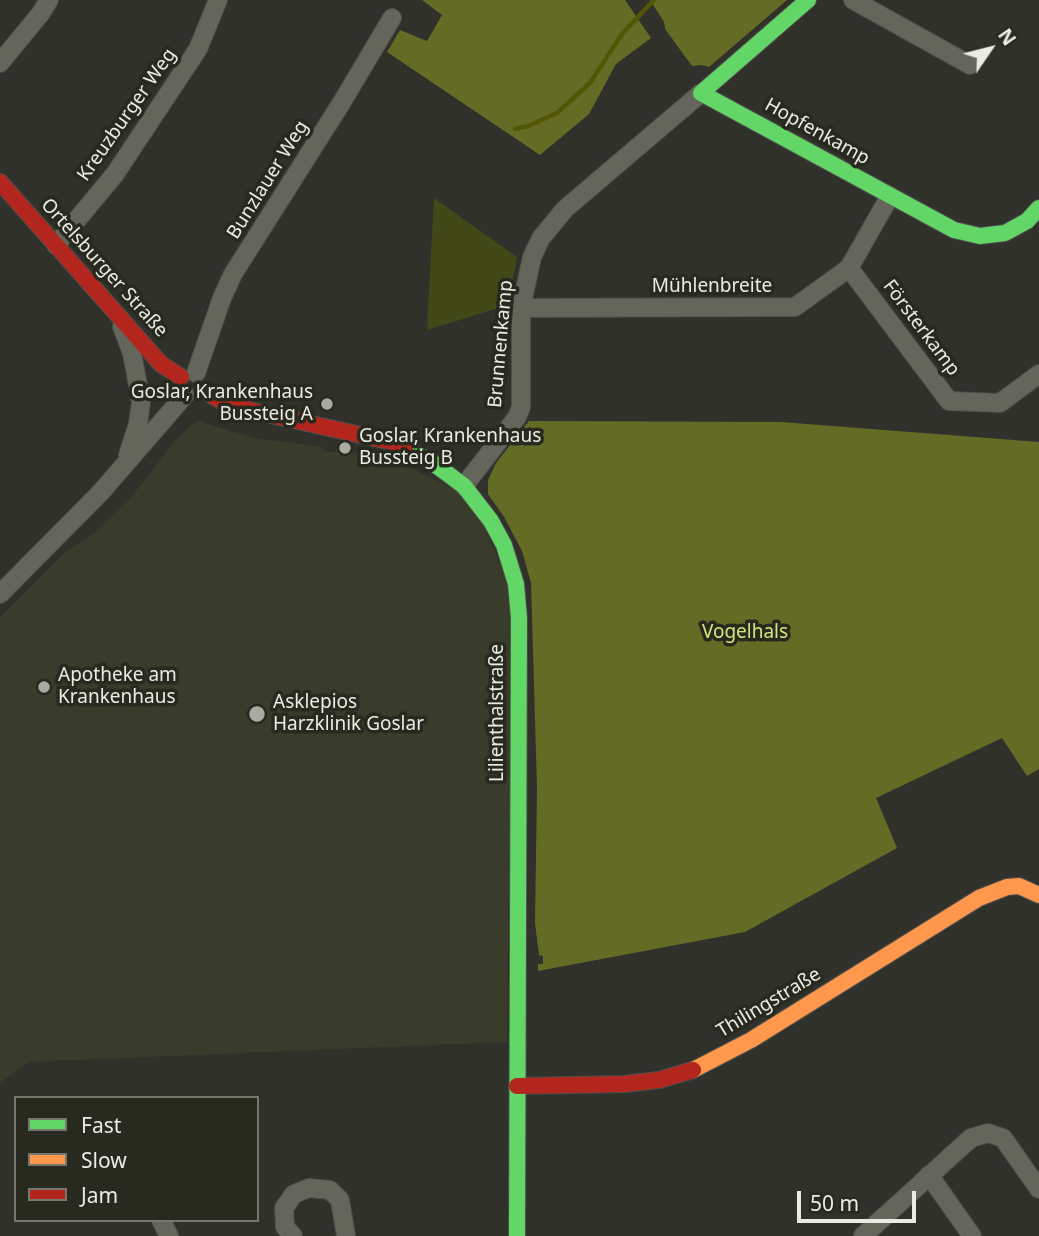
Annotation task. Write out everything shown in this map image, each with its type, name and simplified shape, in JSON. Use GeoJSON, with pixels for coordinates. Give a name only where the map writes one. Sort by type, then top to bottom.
{"type":"FeatureCollection","features":[{"type":"Feature","properties":{"kind":"street"},"geometry":{"type":"LineString","coordinates":[[0,63],[49,0]]}},
{"type":"Feature","properties":{"kind":"street","name":"Kreuzburger Weg"},"geometry":{"type":"LineString","coordinates":[[56,245],[115,174],[198,48],[218,0]]}},
{"type":"Feature","properties":{"kind":"street"},"geometry":{"type":"LineString","coordinates":[[701,93],[808,0]]}},
{"type":"Feature","properties":{"kind":"street"},"geometry":{"type":"LineString","coordinates":[[853,0],[970,65]]}},
{"type":"Feature","properties":{"kind":"street","name":"Bunzlauer Weg"},"geometry":{"type":"LineString","coordinates":[[191,384],[233,274],[392,18]]}},
{"type":"Feature","properties":{"kind":"street","name":"Hopfenkamp"},"geometry":{"type":"LineString","coordinates":[[701,93],[954,230],[980,236],[1005,233],[1015,229],[1039,208]]}},
{"type":"Feature","properties":{"kind":"street","name":"Brunnenkamp"},"geometry":{"type":"LineString","coordinates":[[464,486],[517,417],[522,398],[521,308],[531,257],[541,238],[565,209],[701,93]]}},
{"type":"Feature","properties":{"kind":"street","name":"Ortelsburger Straße"},"geometry":{"type":"LineString","coordinates":[[0,182],[161,364],[191,384]]}},
{"type":"Feature","properties":{"kind":"street","name":"Mühlenbreite"},"geometry":{"type":"LineString","coordinates":[[521,308],[795,307],[849,268],[890,196]]}},
{"type":"Feature","properties":{"kind":"street","name":"Försterkamp"},"geometry":{"type":"LineString","coordinates":[[849,268],[949,401],[1000,404],[1039,374]]}},
{"type":"Feature","properties":{"kind":"street"},"geometry":{"type":"LineString","coordinates":[[117,314],[132,353],[141,402],[138,424],[125,464]]}},
{"type":"Feature","properties":{"kind":"street"},"geometry":{"type":"LineString","coordinates":[[0,594],[101,492],[191,384]]}},
{"type":"Feature","properties":{"kind":"street","name":"Lilienthalstraße"},"geometry":{"type":"LineString","coordinates":[[191,384],[222,401],[253,411],[397,443],[433,463],[464,486],[484,511],[504,545],[516,584],[519,618],[517,1236]]}},
{"type":"Feature","properties":{"kind":"street","name":"Thilingstraße"},"geometry":{"type":"LineString","coordinates":[[517,1086],[624,1084],[687,1073],[751,1040],[979,898],[1007,887],[1019,886],[1039,895]]}},
{"type":"Feature","properties":{"kind":"street"},"geometry":{"type":"LineString","coordinates":[[869,1234],[971,1138],[988,1133],[1003,1138],[1039,1189]]}},
{"type":"Feature","properties":{"kind":"street"},"geometry":{"type":"LineString","coordinates":[[929,1175],[972,1236]]}},
{"type":"Feature","properties":{"kind":"street"},"geometry":{"type":"LineString","coordinates":[[293,1236],[285,1227],[284,1208],[294,1194],[309,1188],[330,1189],[340,1200],[346,1236]]}},
{"type":"Feature","properties":{"kind":"shaded area","name":"Asklepios Harzklinik Goslar"},"geometry":{"type":"Polygon","coordinates":[[[197,421],[255,438],[323,447],[323,451],[335,453],[336,449],[391,459],[455,489],[485,528],[512,594],[507,1042],[28,1062],[0,1083],[0,617],[63,554],[94,533],[128,501],[178,437],[197,421]]]}},
{"type":"Feature","properties":{"kind":"green space"},"geometry":{"type":"Polygon","coordinates":[[[422,0],[625,0],[651,38],[616,64],[589,114],[540,155],[387,52],[400,30],[427,41],[442,15],[422,0]]]}},
{"type":"Feature","properties":{"kind":"green space"},"geometry":{"type":"Polygon","coordinates":[[[650,0],[787,0],[709,67],[692,66],[665,29],[664,22],[650,0]]]}},
{"type":"Feature","properties":{"kind":"green space"},"geometry":{"type":"Polygon","coordinates":[[[434,198],[517,257],[508,305],[427,330],[434,198]]]}},
{"type":"Feature","properties":{"kind":"green space","name":"Vogelhals"},"geometry":{"type":"Polygon","coordinates":[[[529,421],[781,422],[1039,442],[1039,769],[1027,776],[1002,738],[876,798],[897,848],[745,932],[538,971],[538,964],[543,964],[543,956],[539,955],[535,923],[537,788],[531,583],[522,551],[488,494],[488,480],[496,463],[529,421]]]}},
{"type":"Feature","properties":{"kind":"waterway"},"geometry":{"type":"LineString","coordinates":[[515,129],[557,113],[590,83],[622,34],[654,0]]}},
{"type":"Feature","properties":{"kind":"traffic: fast"},"geometry":{"type":"LineString","coordinates":[[808,0],[701,93],[954,230],[980,236],[1005,233],[1027,221],[1039,208]]}},
{"type":"Feature","properties":{"kind":"traffic: fast"},"geometry":{"type":"LineString","coordinates":[[405,447],[464,486],[491,521],[504,545],[516,584],[519,618],[517,1236]]}},
{"type":"Feature","properties":{"kind":"traffic: slow"},"geometry":{"type":"LineString","coordinates":[[693,1070],[751,1040],[979,898],[1007,887],[1019,886],[1039,895]]}},
{"type":"Feature","properties":{"kind":"traffic: jam"},"geometry":{"type":"LineString","coordinates":[[0,182],[161,364],[181,377]]}},
{"type":"Feature","properties":{"kind":"traffic: jam"},"geometry":{"type":"LineString","coordinates":[[202,390],[222,401],[253,411],[405,447]]}},
{"type":"Feature","properties":{"kind":"traffic: jam"},"geometry":{"type":"LineString","coordinates":[[517,1086],[624,1084],[659,1080],[693,1070]]}},
{"type":"Feature","properties":{"kind":"place","name":"Goslar, Krankenhaus Bussteig A"},"geometry":{"type":"Point","coordinates":[327,404]}},
{"type":"Feature","properties":{"kind":"place","name":"Goslar, Krankenhaus Bussteig B"},"geometry":{"type":"Point","coordinates":[345,448]}},
{"type":"Feature","properties":{"kind":"place","name":"Apotheke am Krankenhaus"},"geometry":{"type":"Point","coordinates":[44,687]}},
{"type":"Feature","properties":{"kind":"place","name":"Asklepios Harzklinik Goslar"},"geometry":{"type":"Point","coordinates":[257,714]}}]}
